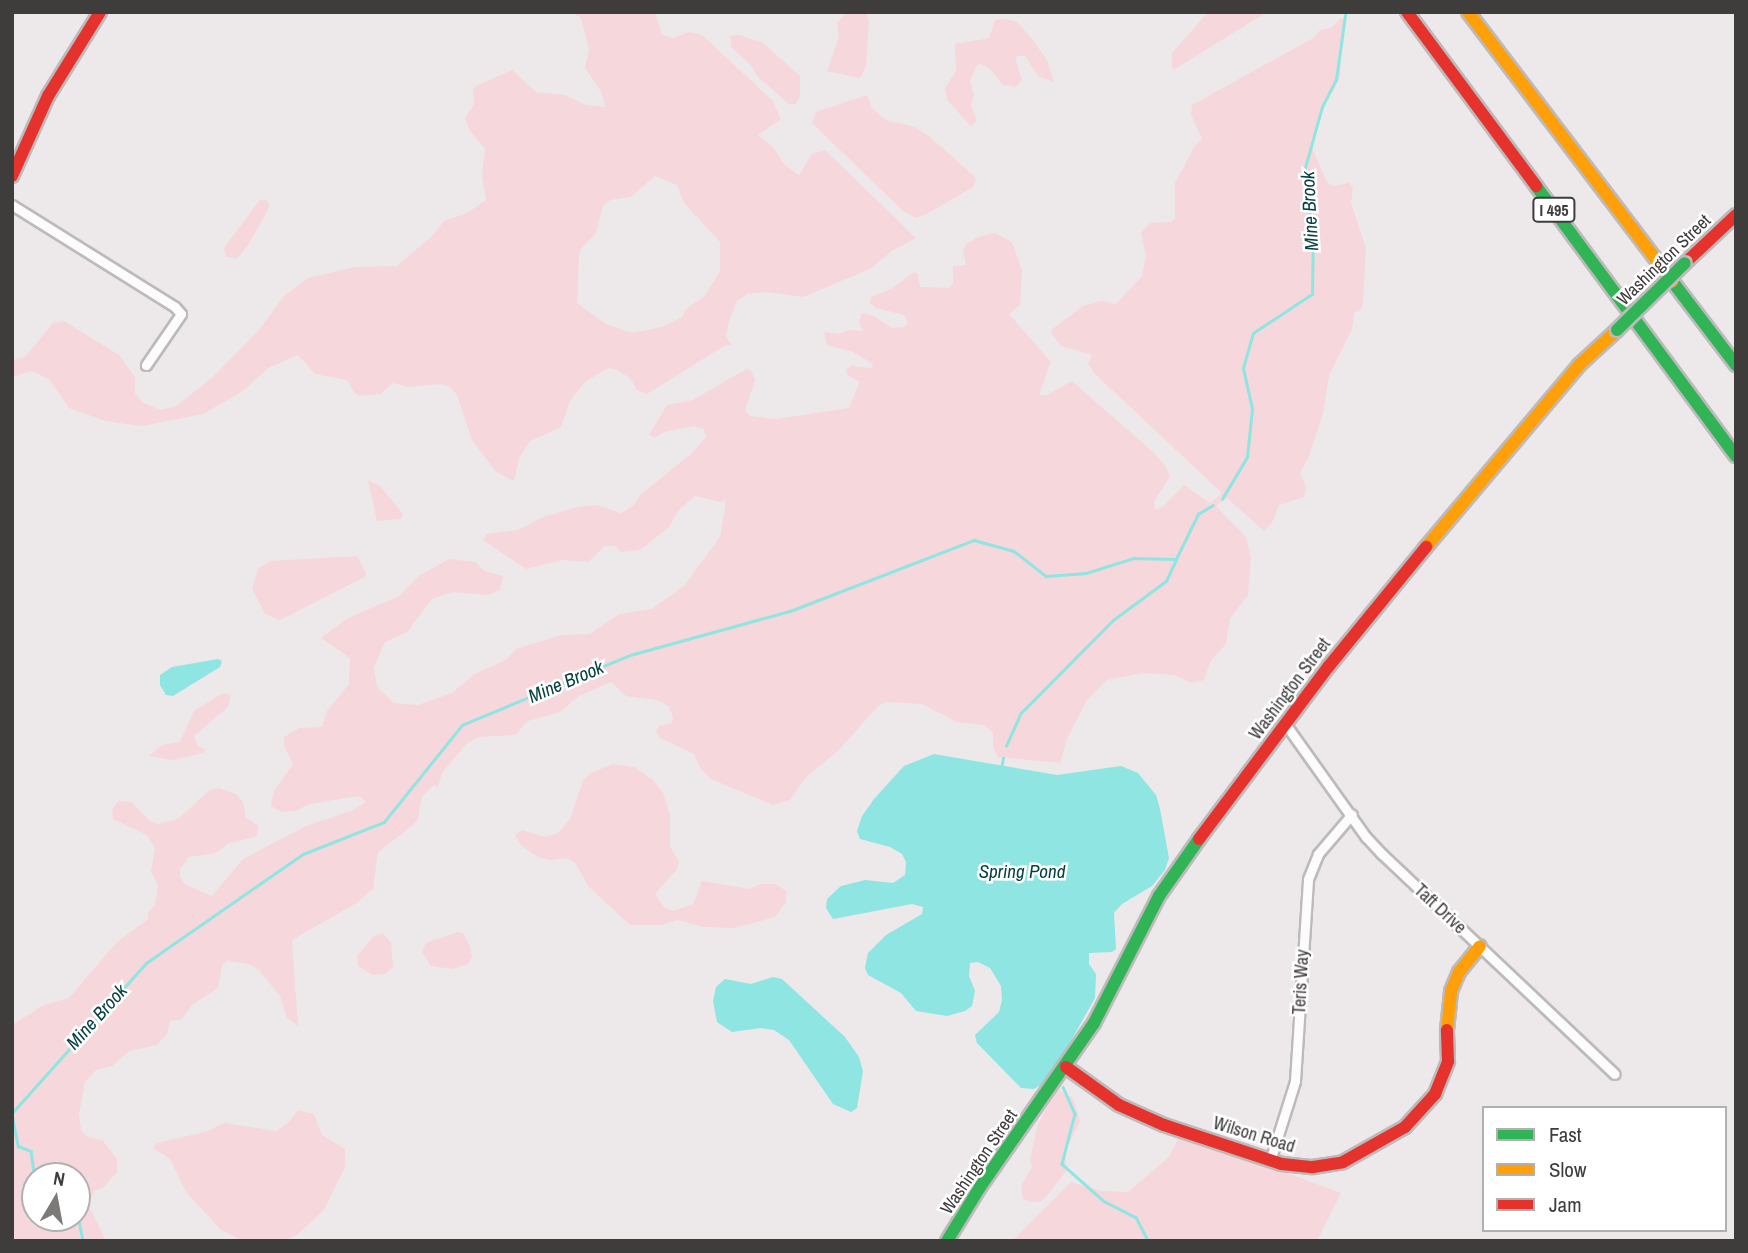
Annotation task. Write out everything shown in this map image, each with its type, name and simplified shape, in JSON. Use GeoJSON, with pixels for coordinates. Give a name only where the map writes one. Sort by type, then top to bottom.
{"type":"FeatureCollection","features":[{"type":"Feature","properties":{"kind":"main road"},"geometry":{"type":"LineString","coordinates":[[12,176],[48,96],[100,12]]}},
{"type":"Feature","properties":{"kind":"main road","name":"I 495"},"geometry":{"type":"LineString","coordinates":[[1407,12],[1736,456]]}},
{"type":"Feature","properties":{"kind":"main road","name":"I 495"},"geometry":{"type":"LineString","coordinates":[[1468,12],[1736,365]]}},
{"type":"Feature","properties":{"kind":"main road","name":"Washington Street"},"geometry":{"type":"LineString","coordinates":[[947,1241],[980,1187],[1066,1067],[1094,1023],[1159,895],[1216,814],[1329,666],[1484,475],[1579,365],[1736,215]]}},
{"type":"Feature","properties":{"kind":"main road","name":"Wilson Road"},"geometry":{"type":"LineString","coordinates":[[1066,1067],[1130,1111],[1270,1161],[1313,1167],[1343,1162],[1364,1152],[1414,1119],[1435,1094],[1444,1073],[1449,1047],[1447,1012],[1451,991],[1459,972],[1480,946]]}},
{"type":"Feature","properties":{"kind":"street"},"geometry":{"type":"LineString","coordinates":[[12,205],[175,307],[181,314],[146,365]]}},
{"type":"Feature","properties":{"kind":"street","name":"Taft Drive"},"geometry":{"type":"LineString","coordinates":[[1286,725],[1382,854],[1615,1074]]}},
{"type":"Feature","properties":{"kind":"street","name":"Teris Way"},"geometry":{"type":"LineString","coordinates":[[1270,1161],[1295,1081],[1308,879],[1318,854],[1352,814]]}},
{"type":"Feature","properties":{"kind":"shaded area"},"geometry":{"type":"Polygon","coordinates":[[[571,12],[655,12],[662,35],[673,38],[689,32],[702,35],[772,100],[781,119],[758,135],[773,147],[784,164],[799,175],[812,154],[825,150],[916,238],[892,251],[870,269],[803,297],[766,292],[747,294],[737,301],[729,321],[726,336],[731,345],[724,346],[647,394],[637,390],[630,378],[615,369],[609,368],[598,374],[585,382],[570,401],[561,427],[530,441],[519,458],[514,481],[496,472],[472,440],[457,395],[450,387],[441,384],[408,387],[393,383],[381,394],[359,396],[347,380],[315,374],[298,355],[270,367],[240,393],[203,414],[142,426],[105,421],[69,408],[49,379],[32,371],[12,377],[12,360],[25,357],[53,323],[64,321],[119,355],[135,377],[135,393],[142,402],[160,410],[175,407],[213,377],[259,330],[284,296],[308,278],[355,267],[397,266],[432,236],[444,221],[467,213],[486,200],[482,176],[485,149],[470,131],[465,118],[474,104],[473,89],[478,85],[512,70],[536,92],[565,95],[586,105],[606,107],[600,90],[585,68],[589,49],[580,17],[571,12]],[[655,176],[631,197],[610,200],[603,206],[596,233],[581,249],[577,303],[606,324],[632,333],[662,327],[682,317],[686,309],[705,296],[720,271],[720,242],[684,203],[677,185],[655,176]]]}},
{"type":"Feature","properties":{"kind":"shaded area"},"geometry":{"type":"Polygon","coordinates":[[[847,12],[866,12],[869,21],[866,66],[860,78],[827,71],[839,37],[837,23],[847,12]]]}},
{"type":"Feature","properties":{"kind":"shaded area"},"geometry":{"type":"Polygon","coordinates":[[[1208,12],[1267,12],[1175,69],[1172,67],[1172,53],[1208,12]]]}},
{"type":"Feature","properties":{"kind":"shaded area"},"geometry":{"type":"Polygon","coordinates":[[[1341,18],[1346,20],[1338,59],[1341,73],[1334,90],[1325,99],[1312,148],[1327,182],[1333,186],[1349,183],[1353,187],[1351,203],[1366,248],[1363,304],[1360,311],[1354,312],[1352,329],[1329,376],[1323,414],[1308,459],[1300,472],[1306,488],[1304,497],[1279,505],[1273,521],[1264,531],[1227,498],[1216,506],[1246,537],[1251,558],[1248,595],[1230,619],[1226,644],[1211,660],[1204,680],[1191,683],[1174,675],[1143,673],[1107,680],[1087,700],[1067,739],[1060,763],[998,757],[993,747],[993,733],[984,725],[956,722],[923,704],[887,702],[878,706],[840,749],[805,778],[790,800],[773,805],[711,779],[700,768],[694,754],[660,738],[656,731],[659,726],[672,723],[673,716],[668,706],[657,700],[626,696],[611,682],[579,696],[560,712],[528,721],[515,735],[478,737],[466,744],[442,773],[438,787],[434,785],[422,796],[418,819],[412,826],[378,852],[373,889],[358,902],[292,940],[298,1026],[287,1018],[280,996],[259,970],[249,964],[227,961],[222,965],[218,988],[193,1004],[182,1019],[170,1021],[167,1034],[157,1045],[129,1051],[112,1066],[96,1070],[85,1082],[79,1114],[81,1130],[87,1136],[103,1141],[117,1159],[117,1172],[104,1187],[94,1191],[91,1198],[91,1162],[21,1162],[21,1232],[91,1232],[91,1210],[106,1241],[12,1241],[12,1025],[44,1005],[69,998],[116,943],[148,919],[148,913],[155,905],[158,885],[151,871],[155,848],[147,835],[113,819],[112,810],[118,801],[131,802],[150,821],[158,824],[178,819],[210,790],[219,788],[236,794],[243,802],[246,818],[259,826],[256,837],[229,843],[216,853],[189,857],[180,869],[180,877],[186,885],[212,896],[243,859],[306,826],[351,811],[366,802],[359,796],[281,812],[271,806],[274,791],[293,764],[284,746],[284,737],[299,728],[322,727],[327,711],[349,684],[350,658],[321,638],[348,618],[399,596],[419,576],[449,559],[475,562],[485,571],[503,576],[500,590],[488,595],[453,592],[432,599],[407,632],[385,642],[374,667],[377,687],[394,703],[418,705],[452,693],[473,675],[507,659],[516,649],[562,635],[590,634],[619,614],[652,609],[684,586],[720,537],[726,500],[720,502],[695,496],[679,510],[669,527],[640,550],[621,552],[615,546],[605,546],[588,562],[562,560],[526,569],[483,540],[487,534],[518,530],[543,517],[578,507],[596,505],[621,513],[634,505],[640,495],[692,453],[706,437],[704,429],[694,426],[664,432],[654,438],[649,435],[667,405],[693,400],[746,369],[751,370],[755,381],[745,410],[750,416],[776,419],[849,408],[860,382],[847,375],[846,369],[851,366],[872,368],[873,364],[853,352],[827,345],[824,332],[839,334],[850,330],[863,331],[859,322],[862,313],[874,316],[892,328],[904,327],[908,323],[904,315],[876,308],[870,303],[871,297],[891,289],[914,272],[918,274],[920,287],[949,288],[953,284],[953,266],[966,265],[963,250],[966,244],[980,236],[995,233],[1012,242],[1022,270],[1020,305],[1009,314],[1051,362],[1039,395],[1047,395],[1072,381],[1153,452],[1165,465],[1170,476],[1154,502],[1155,510],[1165,505],[1184,485],[1210,503],[1222,493],[1096,375],[1088,364],[1092,355],[1061,346],[1050,331],[1083,306],[1101,301],[1116,304],[1142,276],[1146,256],[1141,233],[1150,223],[1171,222],[1175,218],[1175,183],[1194,147],[1202,139],[1191,115],[1192,105],[1315,37],[1320,30],[1331,28],[1341,18]]]}},
{"type":"Feature","properties":{"kind":"shaded area"},"geometry":{"type":"Polygon","coordinates":[[[995,20],[1017,22],[1032,39],[1047,60],[1054,82],[1038,76],[1025,56],[1017,56],[1022,80],[1016,87],[1003,85],[990,69],[978,63],[970,81],[974,95],[971,105],[977,120],[971,126],[948,101],[945,88],[956,71],[955,44],[989,38],[995,20]]]}},
{"type":"Feature","properties":{"kind":"shaded area"},"geometry":{"type":"Polygon","coordinates":[[[739,35],[763,43],[800,76],[800,96],[796,104],[789,104],[757,76],[751,65],[731,47],[730,36],[739,35]]]}},
{"type":"Feature","properties":{"kind":"shaded area"},"geometry":{"type":"Polygon","coordinates":[[[868,96],[871,107],[886,120],[915,127],[930,137],[973,175],[976,179],[973,187],[925,215],[916,218],[903,211],[812,123],[816,112],[868,96]]]}},
{"type":"Feature","properties":{"kind":"shaded area"},"geometry":{"type":"Polygon","coordinates":[[[264,199],[269,203],[268,210],[248,245],[238,258],[226,257],[224,248],[259,201],[264,199]]]}},
{"type":"Feature","properties":{"kind":"shaded area"},"geometry":{"type":"Polygon","coordinates":[[[368,480],[380,486],[403,515],[401,519],[377,521],[368,480]]]}},
{"type":"Feature","properties":{"kind":"shaded area"},"geometry":{"type":"Polygon","coordinates":[[[357,556],[366,573],[365,577],[280,620],[265,614],[252,589],[258,569],[270,561],[357,556]]]}},
{"type":"Feature","properties":{"kind":"shaded area"},"geometry":{"type":"Polygon","coordinates":[[[223,693],[231,695],[228,707],[194,736],[198,746],[206,750],[203,753],[172,760],[149,756],[162,745],[180,742],[194,711],[223,693]]]}},
{"type":"Feature","properties":{"kind":"shaded area"},"geometry":{"type":"Polygon","coordinates":[[[612,764],[634,767],[653,780],[663,793],[670,815],[670,847],[679,861],[677,869],[655,894],[665,908],[673,911],[693,904],[702,881],[749,889],[761,884],[776,884],[786,891],[786,902],[775,917],[734,928],[704,927],[677,920],[662,925],[630,925],[589,887],[575,863],[567,858],[551,860],[538,857],[522,846],[515,835],[522,830],[546,837],[558,833],[570,819],[583,781],[589,774],[612,764]]]}},
{"type":"Feature","properties":{"kind":"shaded area"},"geometry":{"type":"Polygon","coordinates":[[[458,932],[464,934],[470,946],[472,957],[468,964],[453,969],[431,966],[422,952],[426,943],[458,932]]]}},
{"type":"Feature","properties":{"kind":"shaded area"},"geometry":{"type":"Polygon","coordinates":[[[383,933],[391,943],[393,967],[385,974],[373,975],[358,966],[357,956],[373,937],[383,933]]]}},
{"type":"Feature","properties":{"kind":"shaded area"},"geometry":{"type":"Polygon","coordinates":[[[1057,1089],[1073,1098],[1080,1122],[1065,1152],[1067,1170],[1046,1197],[1040,1202],[1031,1202],[1023,1199],[1021,1186],[1032,1167],[1030,1159],[1038,1124],[1057,1089]]]}},
{"type":"Feature","properties":{"kind":"shaded area"},"geometry":{"type":"Polygon","coordinates":[[[298,1110],[314,1114],[322,1135],[345,1149],[345,1167],[324,1210],[297,1235],[283,1241],[243,1241],[221,1230],[186,1192],[170,1159],[153,1148],[157,1143],[205,1132],[224,1123],[276,1131],[287,1124],[298,1110]]]}},
{"type":"Feature","properties":{"kind":"shaded area"},"geometry":{"type":"Polygon","coordinates":[[[1181,1133],[1341,1193],[1317,1241],[1012,1241],[1071,1182],[1102,1191],[1128,1192],[1169,1157],[1181,1133]]]}},
{"type":"Feature","properties":{"kind":"water"},"geometry":{"type":"Polygon","coordinates":[[[218,659],[222,661],[220,667],[173,696],[166,695],[160,685],[160,675],[172,667],[218,659]]]}},
{"type":"Feature","properties":{"kind":"water","name":"Spring Pond"},"geometry":{"type":"Polygon","coordinates":[[[934,754],[1057,775],[1121,766],[1138,773],[1156,795],[1169,858],[1165,870],[1152,886],[1122,904],[1114,913],[1116,949],[1112,952],[1089,953],[1089,964],[1096,974],[1095,998],[1049,1080],[1034,1089],[1021,1088],[977,1043],[975,1035],[999,1012],[1002,1000],[1001,986],[990,968],[978,962],[970,963],[969,976],[975,991],[972,1006],[947,1016],[916,1011],[901,993],[868,975],[865,968],[868,953],[886,935],[922,914],[923,907],[912,904],[833,919],[826,908],[827,899],[841,886],[865,880],[893,883],[905,875],[906,862],[902,854],[890,847],[860,839],[857,831],[862,816],[874,799],[904,766],[934,754]]]}},
{"type":"Feature","properties":{"kind":"water"},"geometry":{"type":"Polygon","coordinates":[[[773,977],[782,979],[845,1037],[859,1057],[863,1071],[857,1108],[851,1112],[833,1104],[789,1040],[774,1030],[761,1028],[732,1032],[717,1022],[713,1001],[716,987],[725,979],[751,984],[773,977]]]}},
{"type":"Feature","properties":{"kind":"waterway","name":"Mine Brook"},"geometry":{"type":"LineString","coordinates":[[1222,499],[1247,457],[1252,409],[1243,368],[1253,333],[1312,294],[1313,233],[1303,175],[1322,107],[1336,80],[1345,15]]}},
{"type":"Feature","properties":{"kind":"waterway","name":"Mine Brook"},"geometry":{"type":"LineString","coordinates":[[12,1113],[146,963],[303,854],[384,822],[462,725],[630,655],[790,611],[974,540],[1014,551],[1046,576],[1086,573],[1134,558],[1176,559],[1198,514],[1213,505]]}},
{"type":"Feature","properties":{"kind":"waterway"},"geometry":{"type":"LineString","coordinates":[[1006,746],[1021,713],[1113,620],[1166,581],[1176,560]]}},
{"type":"Feature","properties":{"kind":"waterway"},"geometry":{"type":"LineString","coordinates":[[1001,769],[1003,758]]}},
{"type":"Feature","properties":{"kind":"waterway"},"geometry":{"type":"LineString","coordinates":[[1063,1087],[1075,1114],[1062,1164],[1104,1201],[1136,1217],[1148,1241]]}},
{"type":"Feature","properties":{"kind":"waterway"},"geometry":{"type":"LineString","coordinates":[[12,1114],[18,1146],[31,1151],[33,1162]]}},
{"type":"Feature","properties":{"kind":"waterway"},"geometry":{"type":"LineString","coordinates":[[81,1232],[83,1241]]}},
{"type":"Feature","properties":{"kind":"traffic: fast"},"geometry":{"type":"LineString","coordinates":[[1536,186],[1736,456]]}},
{"type":"Feature","properties":{"kind":"traffic: fast"},"geometry":{"type":"LineString","coordinates":[[1617,330],[1685,263]]}},
{"type":"Feature","properties":{"kind":"traffic: fast"},"geometry":{"type":"LineString","coordinates":[[1672,281],[1736,365]]}},
{"type":"Feature","properties":{"kind":"traffic: fast"},"geometry":{"type":"LineString","coordinates":[[947,1241],[980,1187],[1094,1023],[1159,896],[1199,839]]}},
{"type":"Feature","properties":{"kind":"traffic: slow"},"geometry":{"type":"LineString","coordinates":[[1468,12],[1672,281]]}},
{"type":"Feature","properties":{"kind":"traffic: slow"},"geometry":{"type":"LineString","coordinates":[[1426,547],[1579,365],[1617,330]]}},
{"type":"Feature","properties":{"kind":"traffic: slow"},"geometry":{"type":"LineString","coordinates":[[1447,1030],[1451,991],[1459,972],[1480,946]]}},
{"type":"Feature","properties":{"kind":"traffic: jam"},"geometry":{"type":"LineString","coordinates":[[12,176],[48,96],[100,12]]}},
{"type":"Feature","properties":{"kind":"traffic: jam"},"geometry":{"type":"LineString","coordinates":[[1407,12],[1536,186]]}},
{"type":"Feature","properties":{"kind":"traffic: jam"},"geometry":{"type":"LineString","coordinates":[[1685,263],[1736,215]]}},
{"type":"Feature","properties":{"kind":"traffic: jam"},"geometry":{"type":"LineString","coordinates":[[1199,839],[1329,666],[1426,547]]}},
{"type":"Feature","properties":{"kind":"traffic: jam"},"geometry":{"type":"LineString","coordinates":[[1066,1067],[1119,1105],[1164,1125],[1282,1164],[1313,1167],[1343,1162],[1405,1127],[1435,1094],[1448,1061],[1447,1030]]}}]}
